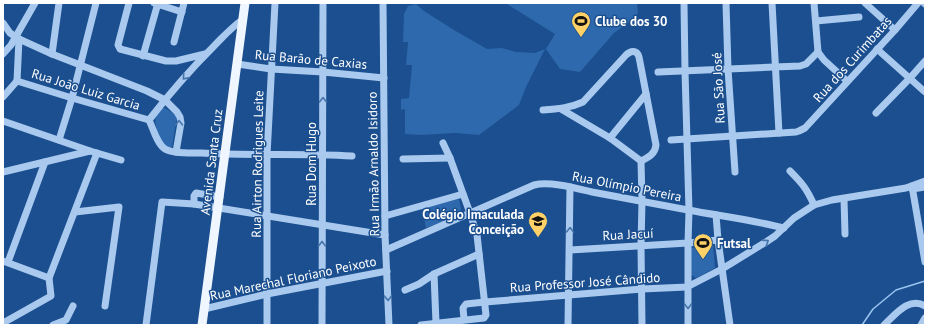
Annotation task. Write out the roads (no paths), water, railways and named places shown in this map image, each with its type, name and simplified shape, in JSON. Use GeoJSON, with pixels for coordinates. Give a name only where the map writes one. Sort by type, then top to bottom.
{"type":"FeatureCollection","features":[{"type":"Feature","properties":{"kind":"main road","name":"Avenida Santa Cruz"},"geometry":{"type":"LineString","coordinates":[[202,325],[245,3]]}},
{"type":"Feature","properties":{"kind":"street"},"geometry":{"type":"LineString","coordinates":[[3,54],[17,38],[35,3]]}},
{"type":"Feature","properties":{"kind":"street"},"geometry":{"type":"LineString","coordinates":[[52,54],[59,3]]}},
{"type":"Feature","properties":{"kind":"street"},"geometry":{"type":"LineString","coordinates":[[59,140],[72,98],[96,3]]}},
{"type":"Feature","properties":{"kind":"street"},"geometry":{"type":"LineString","coordinates":[[129,3],[118,48],[166,61],[176,61],[206,54]]}},
{"type":"Feature","properties":{"kind":"street"},"geometry":{"type":"LineString","coordinates":[[144,56],[156,3],[182,12]]}},
{"type":"Feature","properties":{"kind":"street"},"geometry":{"type":"LineString","coordinates":[[174,42],[184,3]]}},
{"type":"Feature","properties":{"kind":"street","name":"Rua Airton Rodrigues Leite"},"geometry":{"type":"LineString","coordinates":[[267,325],[266,155],[275,3]]}},
{"type":"Feature","properties":{"kind":"street","name":"Rua Dom Hugo"},"geometry":{"type":"LineString","coordinates":[[322,325],[323,3]]}},
{"type":"Feature","properties":{"kind":"street","name":"Rua Irmão Arnaldo Isidoro"},"geometry":{"type":"LineString","coordinates":[[383,3],[385,235],[389,325]]}},
{"type":"Feature","properties":{"kind":"street"},"geometry":{"type":"LineString","coordinates":[[684,3],[689,210],[687,288],[688,325]]}},
{"type":"Feature","properties":{"kind":"street","name":"Rua São José"},"geometry":{"type":"LineString","coordinates":[[726,3],[728,69],[735,172]]}},
{"type":"Feature","properties":{"kind":"street"},"geometry":{"type":"LineString","coordinates":[[671,140],[779,133],[772,3]]}},
{"type":"Feature","properties":{"kind":"street"},"geometry":{"type":"LineString","coordinates":[[814,3],[818,52],[824,60],[847,81]]}},
{"type":"Feature","properties":{"kind":"street"},"geometry":{"type":"LineString","coordinates":[[864,3],[895,30]]}},
{"type":"Feature","properties":{"kind":"street","name":"Rua dos Curimbatas"},"geometry":{"type":"LineString","coordinates":[[779,133],[796,132],[805,128],[918,3]]}},
{"type":"Feature","properties":{"kind":"street"},"geometry":{"type":"LineString","coordinates":[[816,21],[859,17]]}},
{"type":"Feature","properties":{"kind":"street"},"geometry":{"type":"LineString","coordinates":[[242,20],[206,54],[149,120],[160,145],[166,150],[176,152],[266,155],[323,154],[352,156]]}},
{"type":"Feature","properties":{"kind":"street"},"geometry":{"type":"LineString","coordinates":[[3,23],[10,33],[17,38],[52,54],[147,91],[165,100],[180,117],[176,152]]}},
{"type":"Feature","properties":{"kind":"street"},"geometry":{"type":"LineString","coordinates":[[3,97],[17,81],[17,38]]}},
{"type":"Feature","properties":{"kind":"street"},"geometry":{"type":"LineString","coordinates":[[877,49],[925,92]]}},
{"type":"Feature","properties":{"kind":"street"},"geometry":{"type":"LineString","coordinates":[[543,110],[561,109],[583,102],[626,55],[632,51],[636,52],[639,57],[656,145],[656,150],[653,154],[641,161]]}},
{"type":"Feature","properties":{"kind":"street"},"geometry":{"type":"LineString","coordinates":[[658,72],[803,66],[818,52]]}},
{"type":"Feature","properties":{"kind":"street"},"geometry":{"type":"LineString","coordinates":[[876,113],[925,61]]}},
{"type":"Feature","properties":{"kind":"street","name":"Rua Barão de Caxias"},"geometry":{"type":"LineString","coordinates":[[237,64],[271,69],[384,78]]}},
{"type":"Feature","properties":{"kind":"street","name":"Rua João Luiz Garcia"},"geometry":{"type":"LineString","coordinates":[[17,81],[149,120]]}},
{"type":"Feature","properties":{"kind":"street"},"geometry":{"type":"LineString","coordinates":[[610,138],[646,94]]}},
{"type":"Feature","properties":{"kind":"street"},"geometry":{"type":"LineString","coordinates":[[561,109],[610,138],[641,161]]}},
{"type":"Feature","properties":{"kind":"street"},"geometry":{"type":"LineString","coordinates":[[3,121],[93,152],[122,160]]}},
{"type":"Feature","properties":{"kind":"street"},"geometry":{"type":"LineString","coordinates":[[421,325],[464,319],[484,318],[486,313],[477,235],[450,158],[443,143]]}},
{"type":"Feature","properties":{"kind":"street"},"geometry":{"type":"LineString","coordinates":[[3,172],[93,152]]}},
{"type":"Feature","properties":{"kind":"street"},"geometry":{"type":"LineString","coordinates":[[3,324],[51,296],[49,278],[75,212],[93,152]]}},
{"type":"Feature","properties":{"kind":"street"},"geometry":{"type":"LineString","coordinates":[[403,159],[450,158]]}},
{"type":"Feature","properties":{"kind":"street"},"geometry":{"type":"LineString","coordinates":[[641,161],[642,325]]}},
{"type":"Feature","properties":{"kind":"street"},"geometry":{"type":"LineString","coordinates":[[45,162],[5,262],[49,278]]}},
{"type":"Feature","properties":{"kind":"street"},"geometry":{"type":"LineString","coordinates":[[790,171],[803,184],[814,205]]}},
{"type":"Feature","properties":{"kind":"street"},"geometry":{"type":"LineString","coordinates":[[910,188],[925,180]]}},
{"type":"Feature","properties":{"kind":"street","name":"Rua Olímpio Pereira"},"geometry":{"type":"LineString","coordinates":[[386,250],[534,185],[546,183],[766,223],[784,228]]}},
{"type":"Feature","properties":{"kind":"street"},"geometry":{"type":"LineString","coordinates":[[687,288],[766,242],[794,218],[814,205],[832,200],[925,187]]}},
{"type":"Feature","properties":{"kind":"street"},"geometry":{"type":"LineString","coordinates":[[568,325],[570,188]]}},
{"type":"Feature","properties":{"kind":"street"},"geometry":{"type":"LineString","coordinates":[[910,188],[925,262]]}},
{"type":"Feature","properties":{"kind":"street"},"geometry":{"type":"LineString","coordinates":[[194,204],[194,196],[196,193],[220,197]]}},
{"type":"Feature","properties":{"kind":"street"},"geometry":{"type":"LineString","coordinates":[[385,216],[463,194]]}},
{"type":"Feature","properties":{"kind":"street"},"geometry":{"type":"LineString","coordinates":[[844,199],[845,234]]}},
{"type":"Feature","properties":{"kind":"street"},"geometry":{"type":"LineString","coordinates":[[146,325],[162,202],[194,204],[385,235]]}},
{"type":"Feature","properties":{"kind":"street"},"geometry":{"type":"LineString","coordinates":[[75,212],[119,207],[106,306]]}},
{"type":"Feature","properties":{"kind":"street"},"geometry":{"type":"LineString","coordinates":[[716,215],[730,325]]}},
{"type":"Feature","properties":{"kind":"street","name":"Rua Jacuí"},"geometry":{"type":"LineString","coordinates":[[570,250],[718,240]]}},
{"type":"Feature","properties":{"kind":"street"},"geometry":{"type":"LineString","coordinates":[[405,290],[419,284],[434,274],[479,254]]}},
{"type":"Feature","properties":{"kind":"street","name":"Rua Marechal Floriano Peixoto"},"geometry":{"type":"LineString","coordinates":[[204,309],[267,294],[387,271]]}},
{"type":"Feature","properties":{"kind":"street"},"geometry":{"type":"LineString","coordinates":[[434,274],[436,323]]}},
{"type":"Feature","properties":{"kind":"street","name":"Rua Professor José Cândido"},"geometry":{"type":"LineString","coordinates":[[464,319],[463,308],[466,304],[569,295],[687,288]]}},
{"type":"Feature","properties":{"kind":"street"},"geometry":{"type":"LineString","coordinates":[[884,325],[903,307],[916,303],[925,306]]}},
{"type":"Feature","properties":{"kind":"street"},"geometry":{"type":"LineString","coordinates":[[54,325],[66,320],[72,306]]}},
{"type":"Feature","properties":{"kind":"street"},"geometry":{"type":"LineString","coordinates":[[921,325],[925,318]]}},
{"type":"Feature","properties":{"kind":"waterway"},"geometry":{"type":"LineString","coordinates":[[862,325],[873,309],[896,290],[925,281]]}},
{"type":"Feature","properties":{"kind":"place","name":"Clube dos 30"},"geometry":{"type":"Point","coordinates":[581,38]}},
{"type":"Feature","properties":{"kind":"place","name":"Colégio Imaculada Conceição"},"geometry":{"type":"Point","coordinates":[538,238]}},
{"type":"Feature","properties":{"kind":"place","name":"Futsal"},"geometry":{"type":"Point","coordinates":[703,260]}}]}
